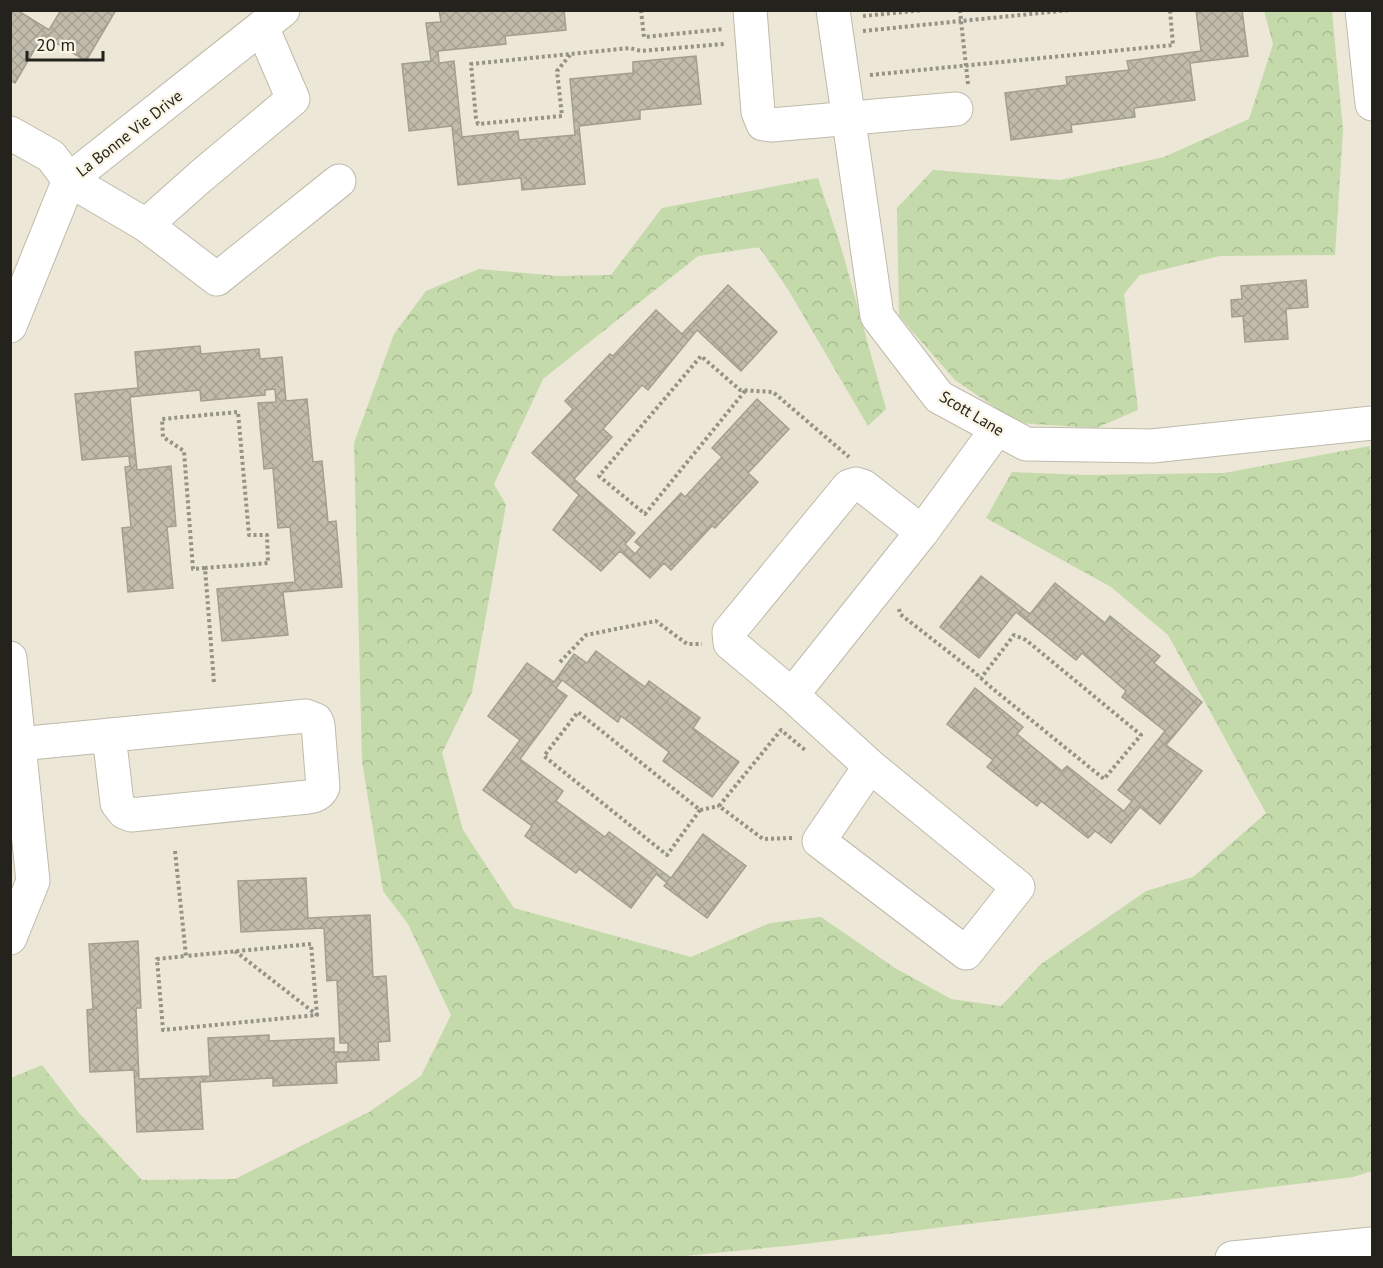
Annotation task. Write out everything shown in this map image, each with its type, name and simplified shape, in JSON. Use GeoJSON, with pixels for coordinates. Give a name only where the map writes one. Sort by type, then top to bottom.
{"type":"FeatureCollection","features":[{"type":"Feature","properties":{"kind":"street"},"geometry":{"type":"LineString","coordinates":[[1362,10],[1372,104]]}},
{"type":"Feature","properties":{"kind":"street"},"geometry":{"type":"LineString","coordinates":[[146,225],[293,99],[273,19]]}},
{"type":"Feature","properties":{"kind":"street","name":"La Bonne Vie Drive"},"geometry":{"type":"LineString","coordinates":[[10,326],[69,180],[273,19]]}},
{"type":"Feature","properties":{"kind":"street"},"geometry":{"type":"LineString","coordinates":[[742,19],[758,112],[763,124],[848,118],[962,98]]}},
{"type":"Feature","properties":{"kind":"street","name":"Scott Lane"},"geometry":{"type":"LineString","coordinates":[[848,19],[843,78],[877,316],[939,397],[1026,444],[1152,446],[1372,423]]}},
{"type":"Feature","properties":{"kind":"street"},"geometry":{"type":"LineString","coordinates":[[10,133],[51,156],[69,180],[146,225],[217,279],[339,181]]}},
{"type":"Feature","properties":{"kind":"street"},"geometry":{"type":"LineString","coordinates":[[792,695],[922,532],[997,429]]}},
{"type":"Feature","properties":{"kind":"street"},"geometry":{"type":"LineString","coordinates":[[870,766],[819,841],[966,953],[1018,887],[870,766],[792,695],[730,644],[729,632],[849,486],[856,484],[863,486],[922,532]]}},
{"type":"Feature","properties":{"kind":"street"},"geometry":{"type":"LineString","coordinates":[[10,658],[33,881],[10,938]]}},
{"type":"Feature","properties":{"kind":"street"},"geometry":{"type":"LineString","coordinates":[[19,744],[110,735],[306,716],[312,717],[318,725],[323,787],[316,796],[131,815],[124,812],[117,803],[110,735]]}},
{"type":"Feature","properties":{"kind":"street"},"geometry":{"type":"LineString","coordinates":[[1232,1257],[1372,1244]]}},
{"type":"Feature","properties":{"kind":"path"},"geometry":{"type":"LineString","coordinates":[[641,10],[644,37],[742,19]]}},
{"type":"Feature","properties":{"kind":"path"},"geometry":{"type":"LineString","coordinates":[[848,19],[924,10]]}},
{"type":"Feature","properties":{"kind":"path"},"geometry":{"type":"LineString","coordinates":[[960,10],[965,66],[962,98]]}},
{"type":"Feature","properties":{"kind":"path"},"geometry":{"type":"LineString","coordinates":[[848,19],[961,21],[1070,10]]}},
{"type":"Feature","properties":{"kind":"path"},"geometry":{"type":"LineString","coordinates":[[843,78],[1173,45],[1170,10]]}},
{"type":"Feature","properties":{"kind":"path"},"geometry":{"type":"LineString","coordinates":[[570,55],[557,71],[562,116],[478,124],[471,64],[630,48],[641,51],[735,43]]}},
{"type":"Feature","properties":{"kind":"path"},"geometry":{"type":"LineString","coordinates":[[745,391],[645,514],[599,476],[701,356],[740,390],[773,392],[848,455],[856,484]]}},
{"type":"Feature","properties":{"kind":"path"},"geometry":{"type":"LineString","coordinates":[[238,412],[249,535],[267,535],[268,563],[206,568],[193,569],[184,451],[163,437],[162,419],[238,412]]}},
{"type":"Feature","properties":{"kind":"path"},"geometry":{"type":"LineString","coordinates":[[206,568],[214,684]]}},
{"type":"Feature","properties":{"kind":"path"},"geometry":{"type":"LineString","coordinates":[[878,587],[897,606],[900,614],[1104,778],[1141,735],[1026,640],[1014,635],[981,678]]}},
{"type":"Feature","properties":{"kind":"path"},"geometry":{"type":"LineString","coordinates":[[560,662],[586,635],[656,621],[687,644],[730,644]]}},
{"type":"Feature","properties":{"kind":"path"},"geometry":{"type":"LineString","coordinates":[[700,810],[578,712],[544,756],[668,855],[700,810],[719,806],[781,730],[813,756]]}},
{"type":"Feature","properties":{"kind":"path"},"geometry":{"type":"LineString","coordinates":[[719,806],[763,839],[789,838],[819,841]]}},
{"type":"Feature","properties":{"kind":"path"},"geometry":{"type":"LineString","coordinates":[[175,851],[186,956]]}},
{"type":"Feature","properties":{"kind":"path"},"geometry":{"type":"LineString","coordinates":[[311,944],[317,1015],[163,1030],[157,959],[311,944]]}},
{"type":"Feature","properties":{"kind":"path"},"geometry":{"type":"LineString","coordinates":[[234,951],[317,1015]]}},
{"type":"Feature","properties":{"kind":"green space"},"geometry":{"type":"Polygon","coordinates":[[[1264,11],[1332,11],[1343,130],[1335,255],[1220,256],[1140,275],[1124,294],[1138,410],[1096,428],[1018,423],[955,380],[899,316],[897,208],[933,170],[1060,180],[1164,157],[1249,119],[1273,44],[1264,11]]]}},
{"type":"Feature","properties":{"kind":"green space"},"geometry":{"type":"Polygon","coordinates":[[[818,178],[841,247],[886,409],[868,426],[789,291],[759,247],[698,256],[543,379],[494,484],[506,505],[472,692],[442,753],[463,830],[514,908],[691,957],[770,923],[821,917],[895,968],[951,999],[1001,1006],[1041,964],[1146,891],[1193,877],[1266,813],[1168,635],[1111,587],[986,518],[1012,472],[1087,475],[1224,473],[1370,446],[1372,469],[1372,1171],[1353,1177],[796,1245],[675,1257],[11,1257],[11,1078],[42,1065],[79,1113],[142,1180],[235,1179],[369,1112],[421,1076],[451,1015],[408,924],[383,891],[362,761],[354,443],[394,334],[426,291],[479,269],[557,276],[611,275],[662,208],[818,178]]]}},
{"type":"Feature","properties":{"kind":"building"},"geometry":{"type":"Polygon","coordinates":[[[10,10],[17,10],[49,30],[61,10],[116,10],[86,61],[43,35],[15,83],[10,80],[10,10]]]}},
{"type":"Feature","properties":{"kind":"building"},"geometry":{"type":"Polygon","coordinates":[[[439,10],[564,10],[566,30],[505,36],[506,44],[438,51],[439,63],[454,61],[462,137],[518,131],[519,140],[575,135],[570,79],[633,73],[633,62],[696,56],[701,104],[640,110],[640,119],[579,126],[585,184],[522,190],[521,178],[458,185],[452,126],[409,131],[402,64],[431,61],[426,23],[441,22],[439,10]]]}},
{"type":"Feature","properties":{"kind":"building"},"geometry":{"type":"Polygon","coordinates":[[[1196,10],[1242,10],[1248,56],[1190,63],[1195,100],[1134,108],[1135,117],[1071,125],[1072,132],[1011,140],[1005,93],[1067,85],[1066,77],[1129,70],[1127,61],[1201,51],[1196,10]]]}},
{"type":"Feature","properties":{"kind":"building"},"geometry":{"type":"Polygon","coordinates":[[[1306,280],[1308,307],[1286,309],[1288,339],[1245,342],[1243,316],[1232,317],[1231,300],[1242,299],[1241,286],[1306,280]]]}},
{"type":"Feature","properties":{"kind":"building"},"geometry":{"type":"Polygon","coordinates":[[[728,285],[777,332],[741,371],[697,330],[648,390],[642,385],[603,429],[612,437],[574,479],[635,533],[625,544],[635,554],[641,547],[635,542],[681,493],[685,497],[722,457],[712,448],[757,399],[789,429],[748,473],[758,482],[671,570],[664,563],[650,578],[620,551],[601,571],[553,530],[579,495],[532,453],[573,409],[565,401],[610,354],[613,356],[656,310],[682,334],[728,285]]]}},
{"type":"Feature","properties":{"kind":"building"},"geometry":{"type":"Polygon","coordinates":[[[200,346],[201,354],[259,349],[260,359],[282,357],[286,401],[307,399],[313,462],[322,461],[328,522],[336,521],[342,587],[283,592],[288,635],[222,641],[217,589],[295,582],[290,527],[278,528],[273,468],[264,469],[258,403],[276,402],[275,389],[265,390],[265,395],[201,401],[200,390],[130,397],[137,470],[171,466],[176,526],[167,527],[173,588],[128,592],[122,528],[131,527],[125,467],[130,466],[129,456],[82,460],[75,394],[138,388],[135,352],[200,346]]]}},
{"type":"Feature","properties":{"kind":"building"},"geometry":{"type":"Polygon","coordinates":[[[981,576],[1030,614],[1055,583],[1105,623],[1110,616],[1160,656],[1154,663],[1202,702],[1166,745],[1202,771],[1160,824],[1140,807],[1111,843],[1095,831],[1088,838],[1041,801],[1037,806],[987,767],[993,760],[947,724],[975,688],[1023,727],[1017,734],[1062,771],[1067,766],[1124,811],[1132,801],[1118,790],[1165,731],[1122,697],[1126,691],[1082,653],[1076,660],[1016,612],[979,658],[940,627],[981,576]]]}},
{"type":"Feature","properties":{"kind":"building"},"geometry":{"type":"Polygon","coordinates":[[[596,651],[645,687],[649,681],[700,718],[693,728],[739,762],[712,797],[663,761],[669,752],[621,716],[618,722],[562,680],[556,688],[567,696],[520,759],[563,791],[556,801],[605,837],[609,832],[671,878],[703,834],[746,866],[707,918],[664,886],[667,883],[656,874],[631,908],[579,869],[576,873],[525,836],[532,826],[483,790],[520,740],[488,716],[527,663],[554,682],[574,654],[587,663],[596,651]]]}},
{"type":"Feature","properties":{"kind":"building"},"geometry":{"type":"Polygon","coordinates":[[[306,878],[308,918],[370,915],[373,977],[386,976],[390,1041],[378,1042],[379,1060],[336,1062],[337,1083],[273,1086],[273,1078],[200,1082],[203,1129],[137,1132],[134,1070],[90,1072],[87,1010],[93,1009],[89,944],[138,941],[141,1008],[136,1008],[139,1079],[210,1076],[208,1038],[269,1035],[269,1041],[334,1038],[334,1052],[348,1052],[348,1043],[340,1043],[337,980],[327,981],[324,928],[241,932],[238,881],[306,878]]]}}]}
